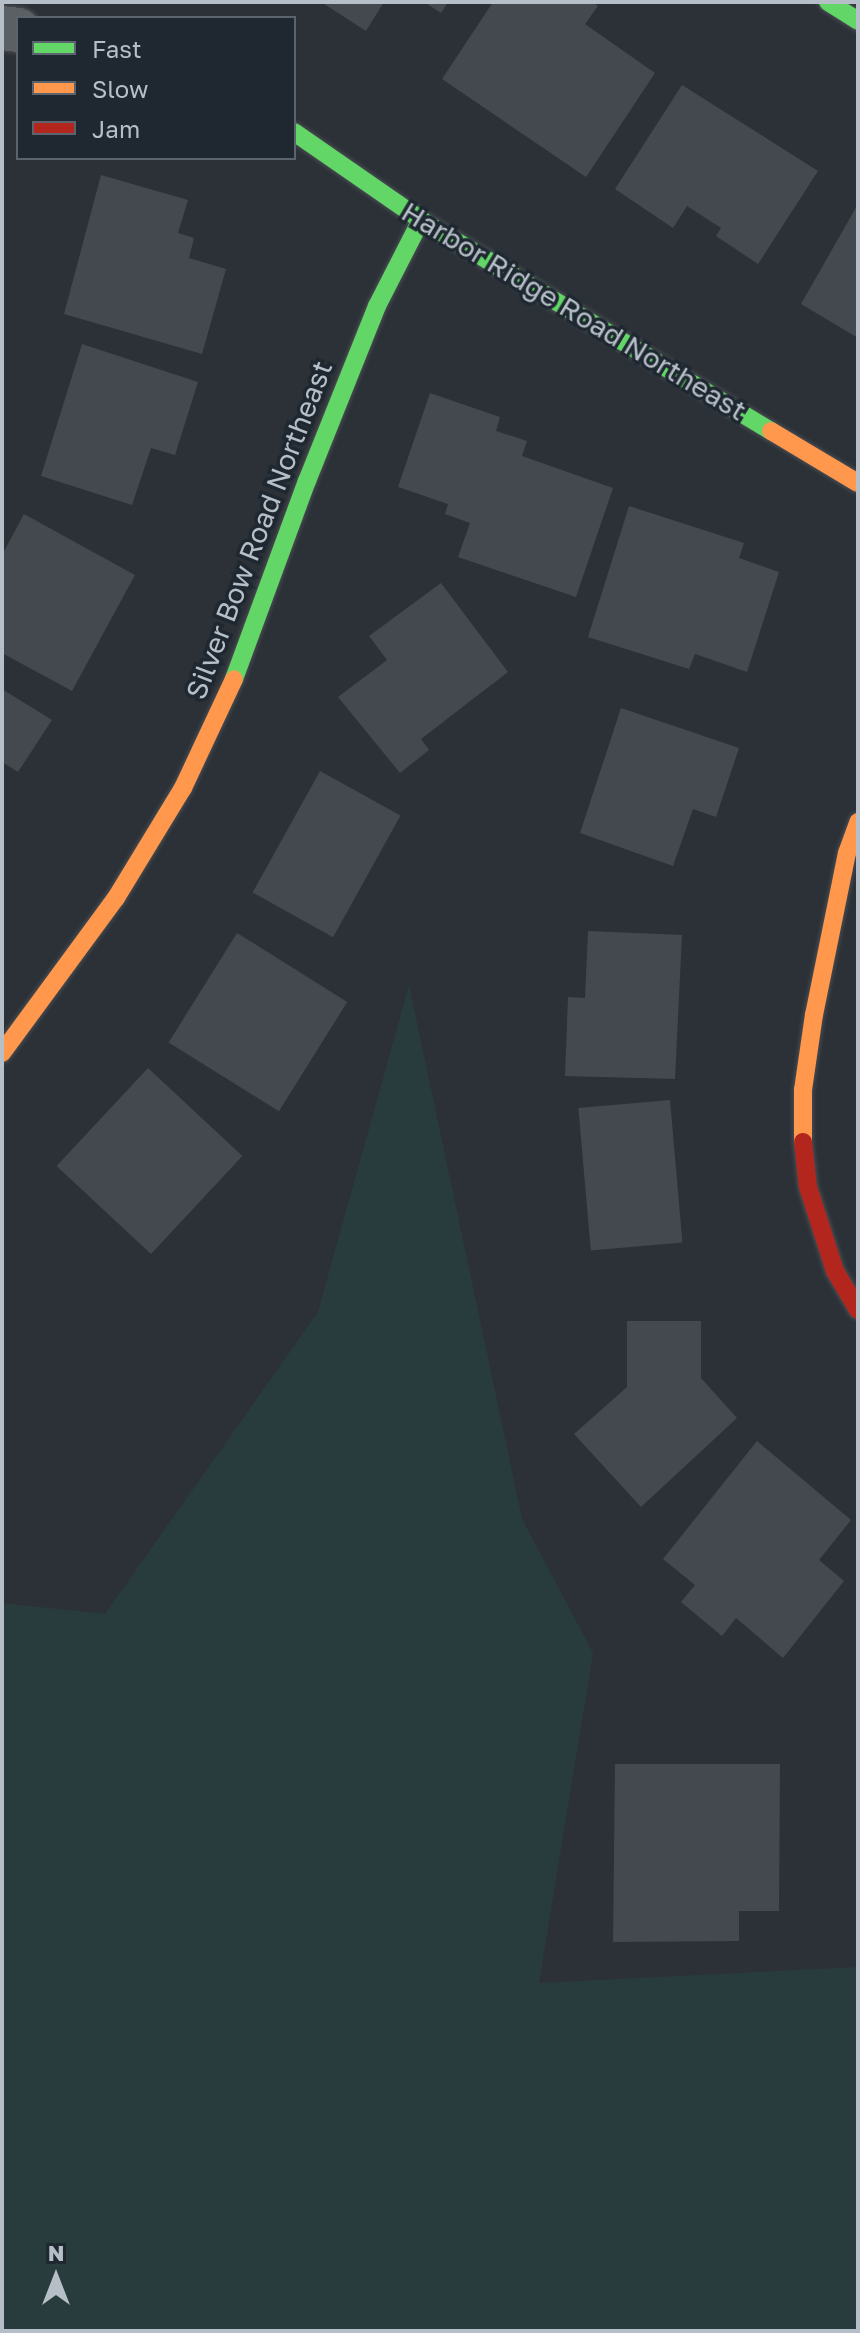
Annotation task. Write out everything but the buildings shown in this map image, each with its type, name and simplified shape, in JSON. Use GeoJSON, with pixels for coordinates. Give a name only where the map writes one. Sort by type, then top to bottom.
{"type":"FeatureCollection","features":[{"type":"Feature","properties":{"kind":"street"},"geometry":{"type":"LineString","coordinates":[[828,2],[858,21]]}},
{"type":"Feature","properties":{"kind":"street","name":"Harbor Ridge Road Northeast"},"geometry":{"type":"LineString","coordinates":[[296,133],[421,220],[858,483]]}},
{"type":"Feature","properties":{"kind":"street","name":"Silver Bow Road Northeast"},"geometry":{"type":"LineString","coordinates":[[2,1053],[56,984],[116,898],[183,788],[246,655],[307,481],[377,306],[421,220]]}},
{"type":"Feature","properties":{"kind":"street"},"geometry":{"type":"LineString","coordinates":[[858,822],[847,853],[814,1015],[803,1090],[803,1142],[808,1187],[835,1271],[858,1310]]}},
{"type":"Feature","properties":{"kind":"shaded area"},"geometry":{"type":"Polygon","coordinates":[[[409,985],[522,1519],[593,1653],[539,1983],[858,1967],[858,2331],[2,2331],[2,1603],[105,1614],[318,1312],[409,985]]]}},
{"type":"Feature","properties":{"kind":"traffic: fast"},"geometry":{"type":"LineString","coordinates":[[828,2],[858,21]]}},
{"type":"Feature","properties":{"kind":"traffic: fast"},"geometry":{"type":"LineString","coordinates":[[296,133],[421,220],[771,431]]}},
{"type":"Feature","properties":{"kind":"traffic: fast"},"geometry":{"type":"LineString","coordinates":[[234,679],[307,481],[377,306],[421,220]]}},
{"type":"Feature","properties":{"kind":"traffic: slow"},"geometry":{"type":"LineString","coordinates":[[771,431],[858,483]]}},
{"type":"Feature","properties":{"kind":"traffic: slow"},"geometry":{"type":"LineString","coordinates":[[2,1053],[116,898],[183,788],[234,679]]}},
{"type":"Feature","properties":{"kind":"traffic: slow"},"geometry":{"type":"LineString","coordinates":[[803,1142],[803,1090],[814,1015],[847,853],[858,822]]}},
{"type":"Feature","properties":{"kind":"traffic: jam"},"geometry":{"type":"LineString","coordinates":[[803,1142],[808,1187],[835,1271],[858,1310]]}}]}
